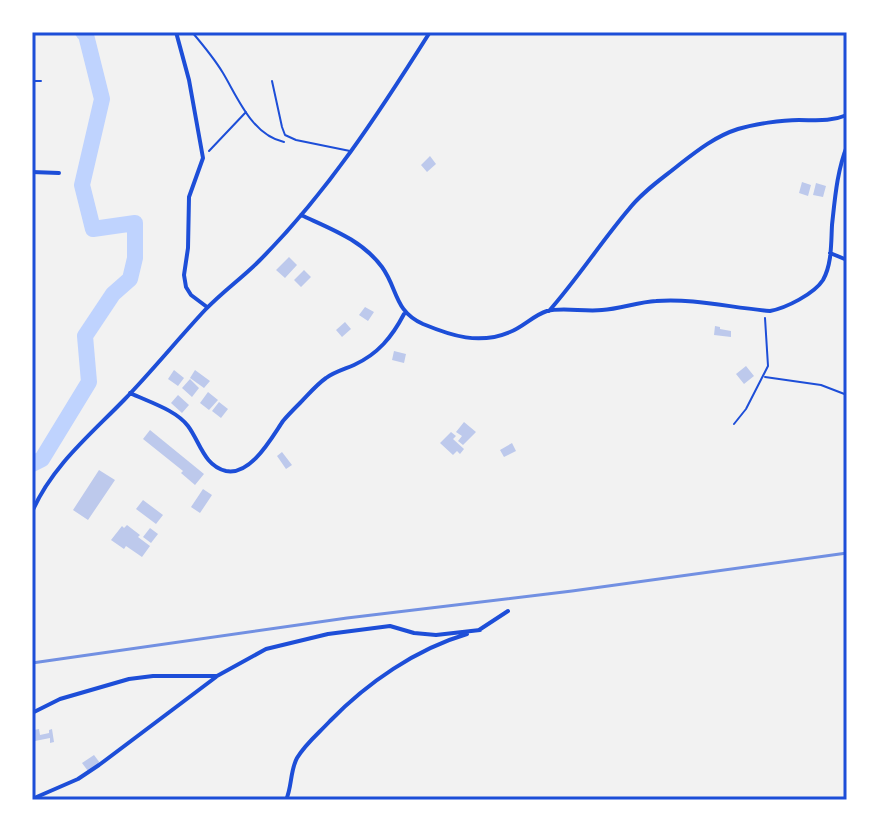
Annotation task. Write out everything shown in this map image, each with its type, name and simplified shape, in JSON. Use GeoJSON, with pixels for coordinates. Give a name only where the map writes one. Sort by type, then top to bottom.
{"type":"FeatureCollection","features":[{"type":"Feature","properties":{"kind":"street"},"geometry":{"type":"LineString","coordinates":[[176,32],[189,80],[203,158],[189,197],[184,275],[191,295],[207,307]]}},
{"type":"Feature","properties":{"kind":"street"},"geometry":{"type":"LineString","coordinates":[[32,512],[55,471],[77,446],[130,393],[207,307],[260,260],[326,186],[430,32]]}},
{"type":"Feature","properties":{"kind":"street"},"geometry":{"type":"LineString","coordinates":[[301,215],[364,248],[382,267],[405,313],[450,335],[467,339],[491,337],[511,332],[549,311],[635,202],[703,147],[742,128],[787,120],[824,122],[847,115]]}},
{"type":"Feature","properties":{"kind":"street"},"geometry":{"type":"LineString","coordinates":[[549,311],[600,310],[653,301],[770,311],[798,301],[822,282],[828,267],[835,197],[847,146]]}},
{"type":"Feature","properties":{"kind":"street"},"geometry":{"type":"LineString","coordinates":[[32,172],[59,173]]}},
{"type":"Feature","properties":{"kind":"street"},"geometry":{"type":"LineString","coordinates":[[830,253],[847,260]]}},
{"type":"Feature","properties":{"kind":"street"},"geometry":{"type":"LineString","coordinates":[[130,393],[172,412],[185,422],[211,462],[223,470],[237,470],[256,459],[285,419],[327,377],[375,353],[389,339],[405,313]]}},
{"type":"Feature","properties":{"kind":"street"},"geometry":{"type":"LineString","coordinates":[[286,800],[291,772],[300,753],[353,698],[441,642],[480,630],[508,611]]}},
{"type":"Feature","properties":{"kind":"street"},"geometry":{"type":"LineString","coordinates":[[32,799],[78,779],[217,676],[266,649],[328,634],[390,626],[436,635],[480,630]]}},
{"type":"Feature","properties":{"kind":"street"},"geometry":{"type":"LineString","coordinates":[[32,713],[60,699],[129,679],[217,676]]}},
{"type":"Feature","properties":{"kind":"lane"},"geometry":{"type":"LineString","coordinates":[[272,81],[285,135],[352,151]]}},
{"type":"Feature","properties":{"kind":"path"},"geometry":{"type":"LineString","coordinates":[[192,32],[208,50],[246,112],[265,134],[284,142],[296,140]]}},
{"type":"Feature","properties":{"kind":"path"},"geometry":{"type":"LineString","coordinates":[[32,81],[41,81]]}},
{"type":"Feature","properties":{"kind":"path"},"geometry":{"type":"LineString","coordinates":[[203,158],[246,112]]}},
{"type":"Feature","properties":{"kind":"path"},"geometry":{"type":"LineString","coordinates":[[734,424],[746,409],[768,366],[764,321],[770,311]]}},
{"type":"Feature","properties":{"kind":"path"},"geometry":{"type":"LineString","coordinates":[[763,377],[821,385],[847,395]]}},
{"type":"Feature","properties":{"kind":"building"},"geometry":{"type":"Polygon","coordinates":[[[430,156],[436,164],[427,172],[421,165],[430,156]]]}},
{"type":"Feature","properties":{"kind":"building"},"geometry":{"type":"Polygon","coordinates":[[[802,182],[811,185],[808,196],[799,193],[802,182]]]}},
{"type":"Feature","properties":{"kind":"building"},"geometry":{"type":"Polygon","coordinates":[[[816,183],[826,186],[823,197],[813,195],[816,183]]]}},
{"type":"Feature","properties":{"kind":"building"},"geometry":{"type":"Polygon","coordinates":[[[289,257],[297,265],[285,278],[276,270],[289,257]]]}},
{"type":"Feature","properties":{"kind":"building"},"geometry":{"type":"Polygon","coordinates":[[[304,270],[311,277],[301,287],[294,280],[304,270]]]}},
{"type":"Feature","properties":{"kind":"building"},"geometry":{"type":"Polygon","coordinates":[[[365,307],[374,312],[368,321],[359,315],[365,307]]]}},
{"type":"Feature","properties":{"kind":"building"},"geometry":{"type":"Polygon","coordinates":[[[345,322],[351,329],[342,337],[336,330],[345,322]]]}},
{"type":"Feature","properties":{"kind":"building"},"geometry":{"type":"Polygon","coordinates":[[[715,326],[731,331],[731,337],[714,335],[715,326]]]}},
{"type":"Feature","properties":{"kind":"building"},"geometry":{"type":"Polygon","coordinates":[[[394,351],[406,354],[404,363],[392,360],[394,351]]]}},
{"type":"Feature","properties":{"kind":"building"},"geometry":{"type":"Polygon","coordinates":[[[746,366],[754,376],[744,384],[736,374],[746,366]]]}},
{"type":"Feature","properties":{"kind":"building"},"geometry":{"type":"Polygon","coordinates":[[[174,370],[184,378],[178,386],[168,379],[174,370]]]}},
{"type":"Feature","properties":{"kind":"building"},"geometry":{"type":"Polygon","coordinates":[[[195,370],[210,381],[204,388],[190,378],[195,370]]]}},
{"type":"Feature","properties":{"kind":"building"},"geometry":{"type":"Polygon","coordinates":[[[190,379],[199,388],[192,397],[182,388],[190,379]]]}},
{"type":"Feature","properties":{"kind":"building"},"geometry":{"type":"Polygon","coordinates":[[[208,392],[218,400],[209,410],[200,403],[208,392]]]}},
{"type":"Feature","properties":{"kind":"building"},"geometry":{"type":"Polygon","coordinates":[[[178,395],[189,405],[182,413],[171,403],[178,395]]]}},
{"type":"Feature","properties":{"kind":"building"},"geometry":{"type":"Polygon","coordinates":[[[219,402],[228,409],[221,418],[212,411],[219,402]]]}},
{"type":"Feature","properties":{"kind":"building"},"geometry":{"type":"Polygon","coordinates":[[[464,422],[476,432],[463,445],[458,441],[462,436],[456,432],[464,422]]]}},
{"type":"Feature","properties":{"kind":"building"},"geometry":{"type":"Polygon","coordinates":[[[150,430],[204,474],[195,485],[181,473],[183,471],[143,439],[150,430]]]}},
{"type":"Feature","properties":{"kind":"building"},"geometry":{"type":"Polygon","coordinates":[[[451,432],[456,436],[453,439],[464,449],[460,454],[457,451],[453,455],[440,443],[451,432]]]}},
{"type":"Feature","properties":{"kind":"building"},"geometry":{"type":"Polygon","coordinates":[[[512,443],[516,451],[504,457],[500,450],[512,443]]]}},
{"type":"Feature","properties":{"kind":"building"},"geometry":{"type":"Polygon","coordinates":[[[282,452],[292,465],[286,469],[277,456],[282,452]]]}},
{"type":"Feature","properties":{"kind":"building"},"geometry":{"type":"Polygon","coordinates":[[[99,470],[115,480],[88,520],[73,510],[99,470]]]}},
{"type":"Feature","properties":{"kind":"building"},"geometry":{"type":"Polygon","coordinates":[[[203,489],[212,495],[200,513],[191,507],[203,489]]]}},
{"type":"Feature","properties":{"kind":"building"},"geometry":{"type":"Polygon","coordinates":[[[143,500],[163,515],[156,524],[136,509],[143,500]]]}},
{"type":"Feature","properties":{"kind":"building"},"geometry":{"type":"Polygon","coordinates":[[[127,525],[150,546],[142,557],[111,540],[122,526],[127,525]]]}},
{"type":"Feature","properties":{"kind":"building"},"geometry":{"type":"Polygon","coordinates":[[[150,528],[158,534],[151,543],[143,537],[150,528]]]}},
{"type":"Feature","properties":{"kind":"building"},"geometry":{"type":"Polygon","coordinates":[[[39,729],[40,735],[52,729],[54,742],[50,743],[50,738],[35,741],[34,730],[39,729]]]}},
{"type":"Feature","properties":{"kind":"building"},"geometry":{"type":"Polygon","coordinates":[[[94,755],[100,763],[88,771],[82,763],[94,755]]]}},
{"type":"Feature","properties":{"kind":"waterway"},"geometry":{"type":"LineString","coordinates":[[32,464],[42,459],[89,382],[85,336],[113,294],[130,279],[135,258],[135,223],[93,229],[82,185],[102,99],[83,32]]}},
{"type":"Feature","properties":{"kind":"railway"},"geometry":{"type":"LineString","coordinates":[[32,663],[347,618],[847,553]]}}]}
